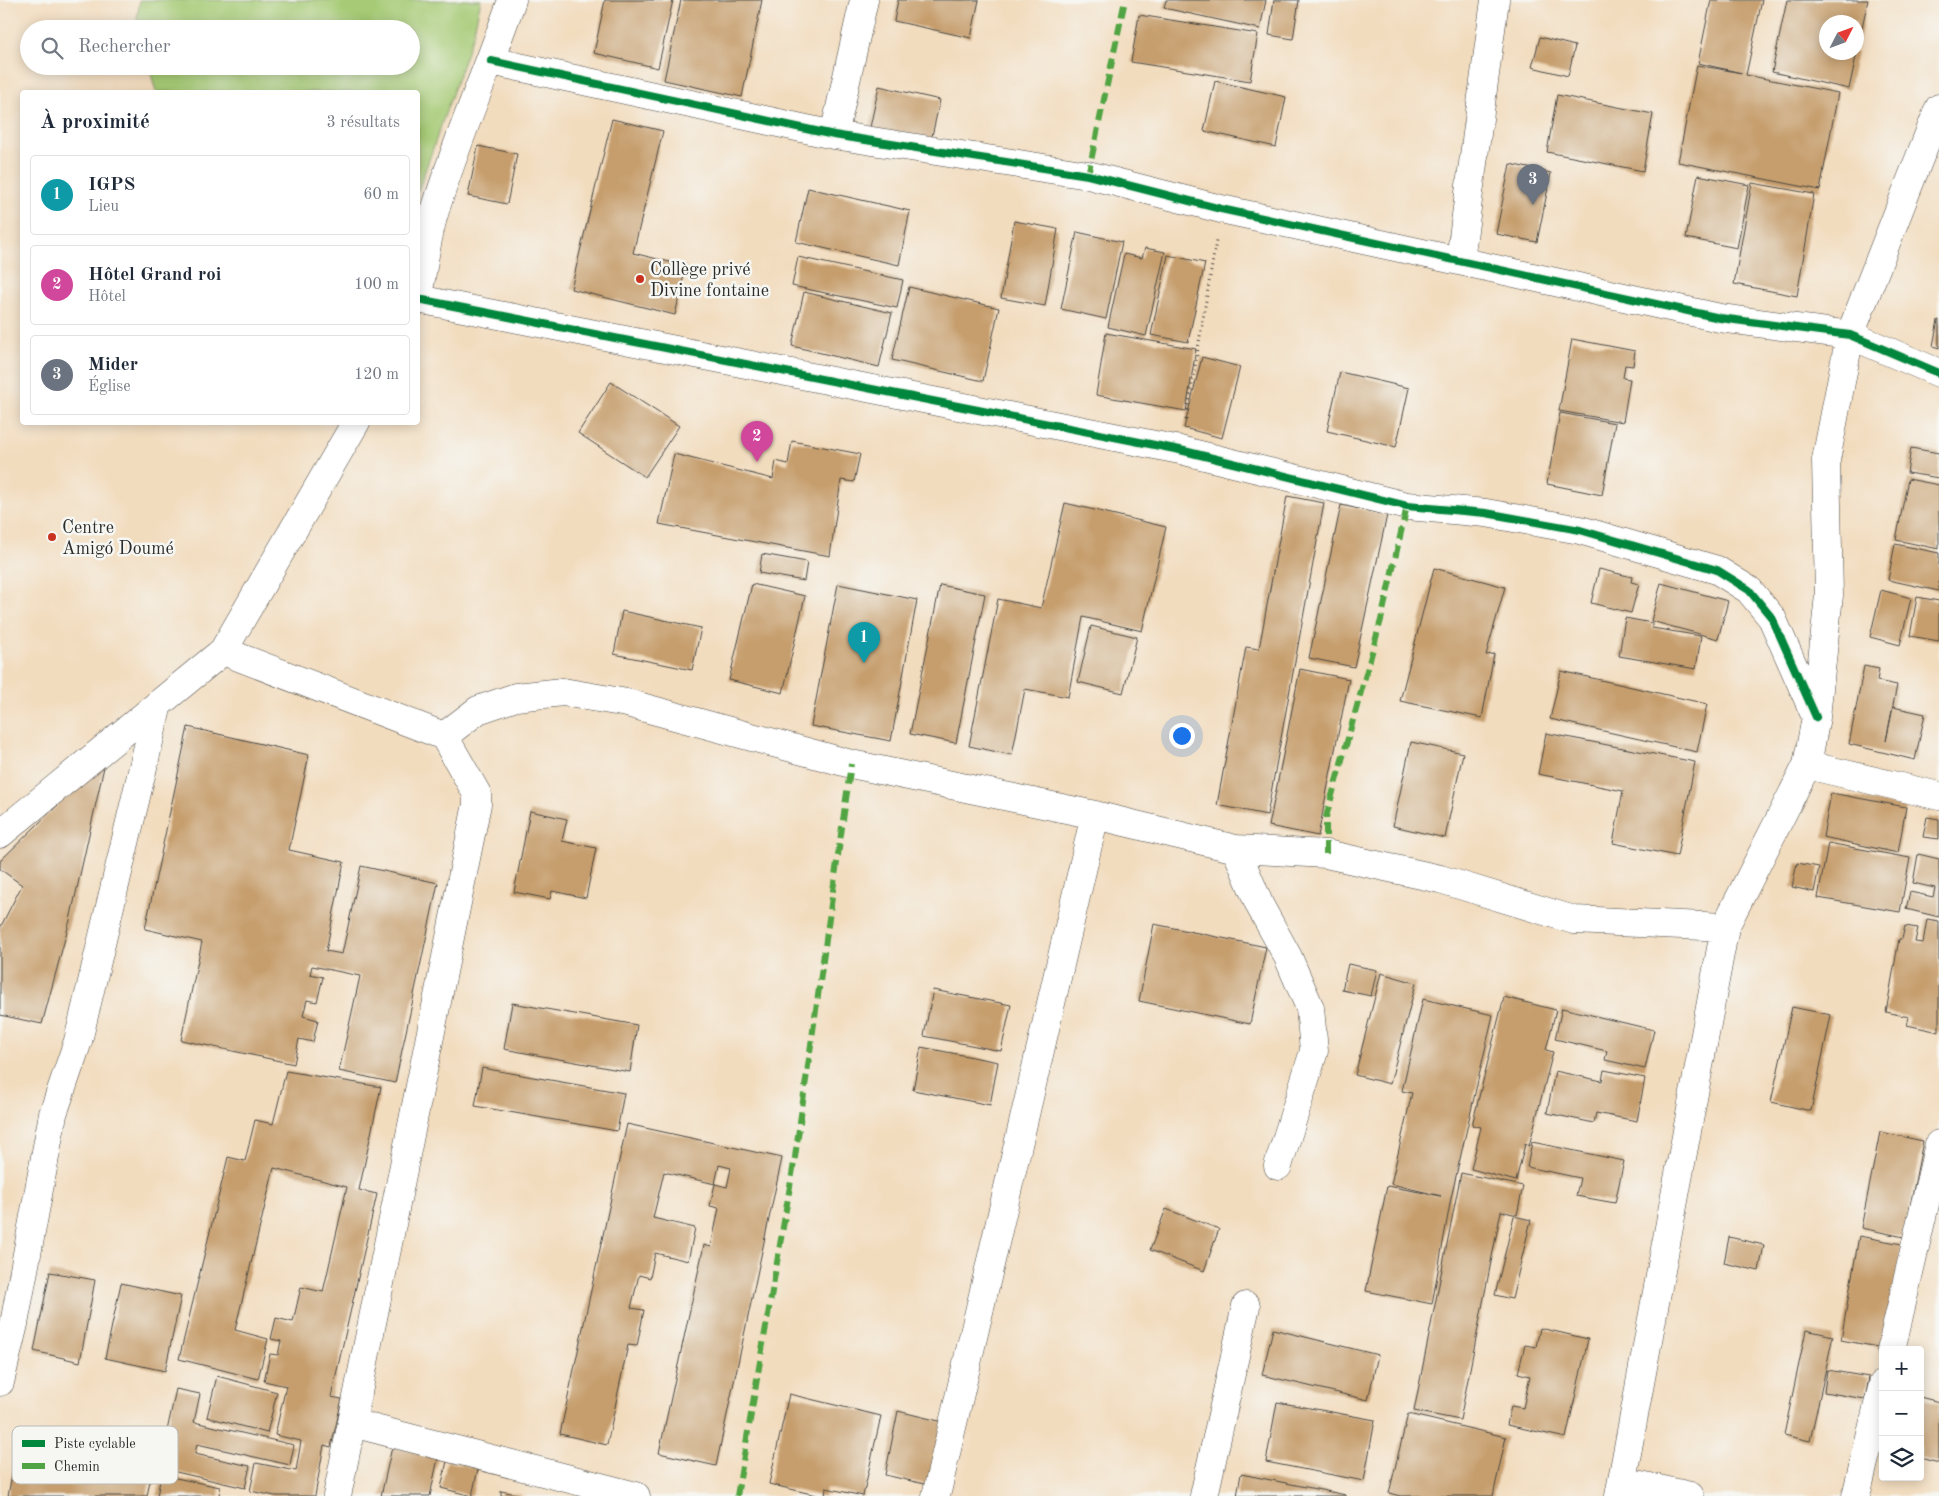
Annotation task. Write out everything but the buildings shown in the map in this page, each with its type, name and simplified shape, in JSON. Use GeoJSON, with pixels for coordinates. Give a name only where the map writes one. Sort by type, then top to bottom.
{"type":"FeatureCollection","features":[{"type":"Feature","properties":{"kind":"street"},"geometry":{"type":"LineString","coordinates":[[420,287],[433,216],[462,130],[491,61],[512,0]]}},
{"type":"Feature","properties":{"kind":"street"},"geometry":{"type":"LineString","coordinates":[[834,135],[864,0]]}},
{"type":"Feature","properties":{"kind":"street"},"geometry":{"type":"LineString","coordinates":[[1460,260],[1495,0]]}},
{"type":"Feature","properties":{"kind":"street"},"geometry":{"type":"LineString","coordinates":[[491,61],[834,135],[1088,175],[1221,209],[1720,318],[1850,335],[1939,373]]}},
{"type":"Feature","properties":{"kind":"street"},"geometry":{"type":"LineString","coordinates":[[1690,1496],[1620,1489],[1726,928],[1807,765],[1816,717],[1829,595],[1826,460],[1850,335],[1939,108]]}},
{"type":"Feature","properties":{"kind":"street"},"geometry":{"type":"LineString","coordinates":[[420,298],[1180,450],[1407,506],[1486,514],[1580,530],[1717,570],[1749,590],[1772,618],[1816,717]]}},
{"type":"Feature","properties":{"kind":"street"},"geometry":{"type":"LineString","coordinates":[[0,834],[223,651],[354,425]]}},
{"type":"Feature","properties":{"kind":"street"},"geometry":{"type":"LineString","coordinates":[[223,651],[444,736],[477,794],[477,804],[336,1496]]}},
{"type":"Feature","properties":{"kind":"street"},"geometry":{"type":"LineString","coordinates":[[444,736],[478,710],[516,697],[563,692],[626,703],[851,764],[1094,815],[1236,849],[1326,854],[1440,879],[1574,920],[1726,928]]}},
{"type":"Feature","properties":{"kind":"street"},"geometry":{"type":"LineString","coordinates":[[0,1382],[14,1324],[53,1114],[78,1041],[158,704]]}},
{"type":"Feature","properties":{"kind":"street"},"geometry":{"type":"LineString","coordinates":[[1807,765],[1939,796]]}},
{"type":"Feature","properties":{"kind":"street"},"geometry":{"type":"LineString","coordinates":[[936,1496],[1094,815]]}},
{"type":"Feature","properties":{"kind":"street"},"geometry":{"type":"LineString","coordinates":[[1236,849],[1260,906],[1288,957],[1310,1008],[1314,1051],[1278,1166]]}},
{"type":"Feature","properties":{"kind":"street"},"geometry":{"type":"LineString","coordinates":[[1892,1346],[1939,1144]]}},
{"type":"Feature","properties":{"kind":"street"},"geometry":{"type":"LineString","coordinates":[[1204,1496],[1246,1306]]}},
{"type":"Feature","properties":{"kind":"street"},"geometry":{"type":"LineString","coordinates":[[1856,1496],[1881,1391]]}},
{"type":"Feature","properties":{"kind":"street"},"geometry":{"type":"LineString","coordinates":[[352,1423],[636,1496]]}},
{"type":"Feature","properties":{"kind":"path"},"geometry":{"type":"LineString","coordinates":[[1180,450],[1221,209]]}},
{"type":"Feature","properties":{"kind":"green space"},"geometry":{"type":"Polygon","coordinates":[[[140,0],[481,0],[473,35],[420,185],[420,90],[155,90],[151,75],[420,75],[420,20],[137,20],[140,0]]]}},
{"type":"Feature","properties":{"kind":"marked path"},"geometry":{"type":"LineString","coordinates":[[1088,175],[1125,0]]}},
{"type":"Feature","properties":{"kind":"marked path"},"geometry":{"type":"LineString","coordinates":[[1326,854],[1326,817],[1381,620],[1407,506]]}},
{"type":"Feature","properties":{"kind":"marked path"},"geometry":{"type":"LineString","coordinates":[[737,1496],[795,1157],[851,764]]}},
{"type":"Feature","properties":{"kind":"cycle path"},"geometry":{"type":"LineString","coordinates":[[491,61],[834,135],[1088,175],[1221,209],[1720,318],[1850,335],[1939,373]]}},
{"type":"Feature","properties":{"kind":"cycle path"},"geometry":{"type":"LineString","coordinates":[[420,299],[1180,450],[1407,506],[1486,513],[1580,530],[1717,570],[1749,590],[1772,618],[1816,717]]}},
{"type":"Feature","properties":{"kind":"place","name":"Mider"},"geometry":{"type":"Point","coordinates":[1533,205]}},
{"type":"Feature","properties":{"kind":"place","name":"Collège privé Divine fontaine"},"geometry":{"type":"Point","coordinates":[640,279]}},
{"type":"Feature","properties":{"kind":"place","name":"Hôtel Grand roi"},"geometry":{"type":"Point","coordinates":[757,462]}},
{"type":"Feature","properties":{"kind":"place","name":"Centre Amigó Doumé"},"geometry":{"type":"Point","coordinates":[52,537]}},
{"type":"Feature","properties":{"kind":"place","name":"IGPS"},"geometry":{"type":"Point","coordinates":[864,663]}}]}
